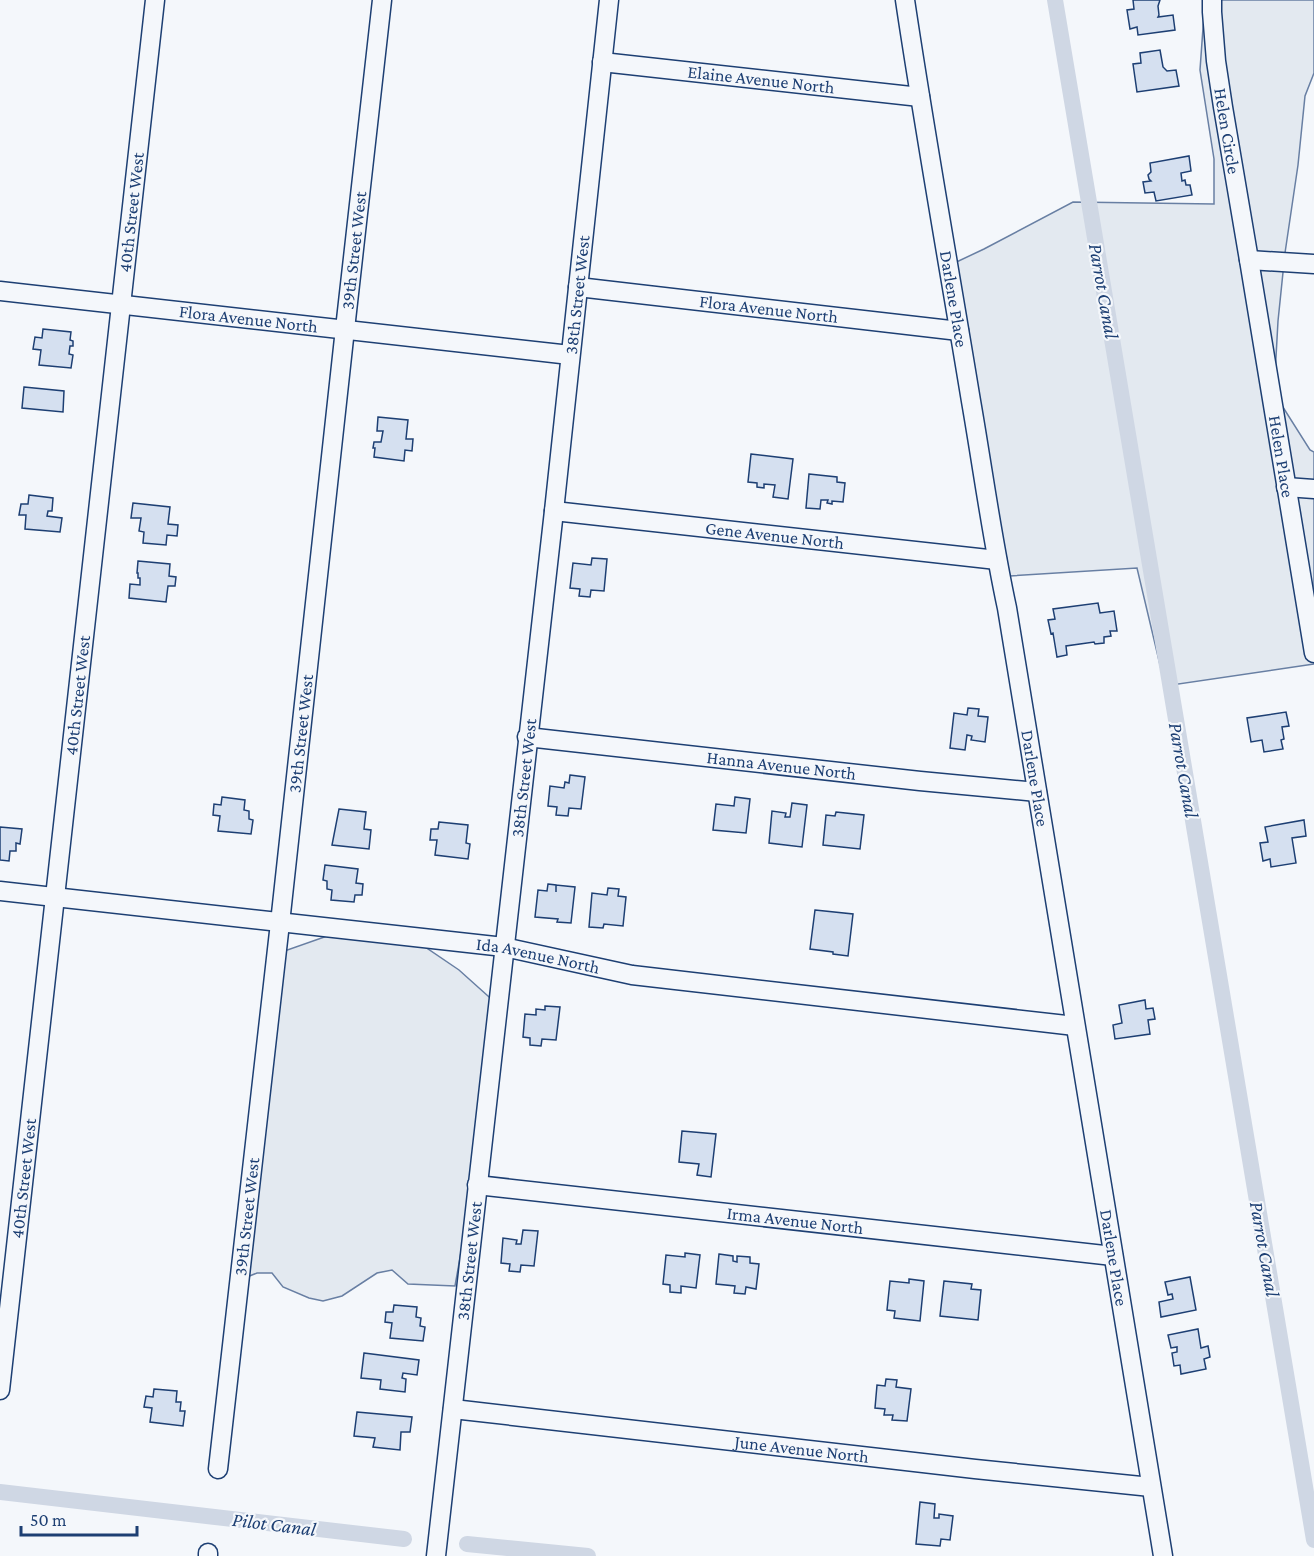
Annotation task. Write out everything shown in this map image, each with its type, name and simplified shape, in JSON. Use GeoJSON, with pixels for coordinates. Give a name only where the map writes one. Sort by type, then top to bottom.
{"type":"FeatureCollection","features":[{"type":"Feature","properties":{"kind":"street","name":"40th Street West"},"geometry":{"type":"LineString","coordinates":[[0,1390],[155,0]]}},
{"type":"Feature","properties":{"kind":"street","name":"39th Street West"},"geometry":{"type":"LineString","coordinates":[[218,1469],[382,0]]}},
{"type":"Feature","properties":{"kind":"street","name":"38th Street West"},"geometry":{"type":"LineString","coordinates":[[436,1556],[554,511],[609,0]]}},
{"type":"Feature","properties":{"kind":"street","name":"Darlene Place"},"geometry":{"type":"LineString","coordinates":[[905,0],[1163,1556]]}},
{"type":"Feature","properties":{"kind":"street","name":"Helen Circle"},"geometry":{"type":"LineString","coordinates":[[1212,0],[1222,107],[1249,260]]}},
{"type":"Feature","properties":{"kind":"street","name":"Elaine Avenue North"},"geometry":{"type":"LineString","coordinates":[[602,62],[920,97]]}},
{"type":"Feature","properties":{"kind":"street"},"geometry":{"type":"LineString","coordinates":[[1249,260],[1314,264]]}},
{"type":"Feature","properties":{"kind":"street","name":"Helen Place"},"geometry":{"type":"LineString","coordinates":[[1249,260],[1314,653]]}},
{"type":"Feature","properties":{"kind":"street","name":"Flora Avenue North"},"geometry":{"type":"LineString","coordinates":[[578,287],[959,331]]}},
{"type":"Feature","properties":{"kind":"street","name":"Flora Avenue North"},"geometry":{"type":"LineString","coordinates":[[0,291],[570,355]]}},
{"type":"Feature","properties":{"kind":"street"},"geometry":{"type":"LineString","coordinates":[[1286,487],[1314,489]]}},
{"type":"Feature","properties":{"kind":"street","name":"Gene Avenue North"},"geometry":{"type":"LineString","coordinates":[[554,511],[997,560]]}},
{"type":"Feature","properties":{"kind":"street","name":"Hanna Avenue North"},"geometry":{"type":"LineString","coordinates":[[528,737],[908,780],[1036,792]]}},
{"type":"Feature","properties":{"kind":"street","name":"Ida Avenue North"},"geometry":{"type":"LineString","coordinates":[[0,891],[504,947],[632,975],[1075,1026]]}},
{"type":"Feature","properties":{"kind":"street","name":"Irma Avenue North"},"geometry":{"type":"LineString","coordinates":[[477,1185],[1113,1256]]}},
{"type":"Feature","properties":{"kind":"street","name":"June Avenue North"},"geometry":{"type":"LineString","coordinates":[[453,1409],[1151,1487]]}},
{"type":"Feature","properties":{"kind":"shaded area"},"geometry":{"type":"Polygon","coordinates":[[[1205,0],[1314,0],[1314,73],[1305,96],[1285,253],[1274,393],[1310,450],[1314,452],[1314,664],[1165,686],[1137,568],[1010,576],[948,266],[1073,202],[1214,204],[1214,159],[1200,70],[1205,0]]]}},
{"type":"Feature","properties":{"kind":"shaded area"},"geometry":{"type":"Polygon","coordinates":[[[330,935],[388,935],[425,947],[459,970],[498,1005],[475,1173],[455,1286],[408,1284],[392,1270],[377,1273],[342,1296],[323,1301],[283,1287],[272,1273],[257,1273],[242,1279],[273,955],[330,935]]]}},
{"type":"Feature","properties":{"kind":"building"},"geometry":{"type":"Polygon","coordinates":[[[1133,0],[1160,0],[1158,17],[1173,15],[1175,30],[1138,35],[1137,27],[1130,29],[1127,10],[1134,9],[1133,0]]]}},
{"type":"Feature","properties":{"kind":"building"},"geometry":{"type":"Polygon","coordinates":[[[1160,50],[1163,67],[1167,71],[1176,70],[1179,86],[1137,92],[1133,64],[1141,63],[1140,53],[1160,50]]]}},
{"type":"Feature","properties":{"kind":"building"},"geometry":{"type":"Polygon","coordinates":[[[1189,156],[1191,171],[1181,173],[1182,181],[1185,180],[1186,185],[1190,185],[1192,195],[1156,201],[1154,192],[1145,193],[1143,182],[1151,181],[1148,175],[1151,172],[1150,163],[1189,156]]]}},
{"type":"Feature","properties":{"kind":"building"},"geometry":{"type":"Polygon","coordinates":[[[43,329],[71,332],[70,340],[73,341],[73,346],[70,346],[69,354],[73,355],[71,368],[39,365],[41,350],[33,349],[35,337],[42,338],[43,329]]]}},
{"type":"Feature","properties":{"kind":"building"},"geometry":{"type":"Polygon","coordinates":[[[24,387],[64,391],[63,412],[22,408],[24,387]]]}},
{"type":"Feature","properties":{"kind":"building"},"geometry":{"type":"Polygon","coordinates":[[[378,417],[408,420],[406,439],[413,439],[412,451],[405,450],[404,461],[374,457],[374,442],[381,442],[383,431],[377,431],[378,417]]]}},
{"type":"Feature","properties":{"kind":"building"},"geometry":{"type":"Polygon","coordinates":[[[751,454],[793,459],[788,499],[773,497],[775,485],[764,484],[764,488],[757,487],[757,483],[748,482],[751,454]]]}},
{"type":"Feature","properties":{"kind":"building"},"geometry":{"type":"Polygon","coordinates":[[[809,474],[837,477],[837,482],[845,483],[843,502],[832,501],[832,504],[827,503],[828,500],[821,500],[820,509],[806,508],[809,474]]]}},
{"type":"Feature","properties":{"kind":"building"},"geometry":{"type":"Polygon","coordinates":[[[29,495],[53,498],[52,511],[48,511],[47,516],[62,518],[60,532],[25,529],[26,515],[19,515],[21,504],[28,504],[29,495]]]}},
{"type":"Feature","properties":{"kind":"building"},"geometry":{"type":"Polygon","coordinates":[[[133,503],[170,507],[168,524],[178,525],[177,536],[167,535],[166,545],[143,543],[144,532],[139,531],[141,518],[131,518],[133,503]]]}},
{"type":"Feature","properties":{"kind":"building"},"geometry":{"type":"Polygon","coordinates":[[[592,558],[607,559],[604,591],[591,590],[590,597],[579,596],[580,589],[570,588],[573,563],[591,565],[592,558]]]}},
{"type":"Feature","properties":{"kind":"building"},"geometry":{"type":"Polygon","coordinates":[[[138,561],[170,564],[169,576],[176,577],[175,586],[168,586],[166,602],[129,598],[130,584],[140,585],[137,573],[138,561]]]}},
{"type":"Feature","properties":{"kind":"building"},"geometry":{"type":"Polygon","coordinates":[[[1098,603],[1100,613],[1114,611],[1117,631],[1110,631],[1111,636],[1104,637],[1104,643],[1066,646],[1067,655],[1057,657],[1048,620],[1055,619],[1053,609],[1098,603]]]}},
{"type":"Feature","properties":{"kind":"building"},"geometry":{"type":"Polygon","coordinates":[[[968,708],[979,709],[978,716],[988,717],[985,742],[971,740],[972,736],[967,735],[965,750],[950,748],[954,713],[967,715],[968,708]]]}},
{"type":"Feature","properties":{"kind":"building"},"geometry":{"type":"Polygon","coordinates":[[[1286,712],[1289,726],[1282,727],[1283,749],[1264,752],[1262,740],[1251,742],[1247,718],[1286,712]]]}},
{"type":"Feature","properties":{"kind":"building"},"geometry":{"type":"Polygon","coordinates":[[[570,775],[585,777],[581,809],[569,808],[568,816],[556,815],[557,807],[548,806],[550,786],[564,788],[565,782],[569,783],[570,775]]]}},
{"type":"Feature","properties":{"kind":"building"},"geometry":{"type":"Polygon","coordinates":[[[222,797],[245,800],[244,810],[249,811],[249,819],[253,820],[251,834],[218,831],[220,816],[213,815],[214,804],[221,805],[222,797]]]}},
{"type":"Feature","properties":{"kind":"building"},"geometry":{"type":"Polygon","coordinates":[[[735,797],[750,799],[746,833],[713,830],[716,804],[734,806],[735,797]]]}},
{"type":"Feature","properties":{"kind":"building"},"geometry":{"type":"Polygon","coordinates":[[[792,803],[807,805],[802,847],[769,843],[772,811],[786,813],[785,817],[790,817],[792,803]]]}},
{"type":"Feature","properties":{"kind":"building"},"geometry":{"type":"Polygon","coordinates":[[[339,809],[366,812],[364,829],[371,830],[369,849],[332,845],[339,809]]]}},
{"type":"Feature","properties":{"kind":"building"},"geometry":{"type":"Polygon","coordinates":[[[836,812],[864,815],[860,849],[823,845],[826,815],[835,816],[836,812]]]}},
{"type":"Feature","properties":{"kind":"building"},"geometry":{"type":"Polygon","coordinates":[[[1304,820],[1306,836],[1292,838],[1296,863],[1271,867],[1270,859],[1263,861],[1260,843],[1268,842],[1265,827],[1304,820]]]}},
{"type":"Feature","properties":{"kind":"building"},"geometry":{"type":"Polygon","coordinates":[[[439,822],[468,825],[466,843],[470,844],[468,859],[435,855],[437,840],[430,840],[431,829],[438,829],[439,822]]]}},
{"type":"Feature","properties":{"kind":"building"},"geometry":{"type":"Polygon","coordinates":[[[0,827],[22,829],[20,844],[16,843],[16,851],[10,851],[9,861],[0,860],[0,827]]]}},
{"type":"Feature","properties":{"kind":"building"},"geometry":{"type":"Polygon","coordinates":[[[325,865],[358,869],[356,883],[363,884],[362,895],[355,895],[354,902],[331,900],[332,890],[327,889],[327,881],[323,880],[325,865]]]}},
{"type":"Feature","properties":{"kind":"building"},"geometry":{"type":"Polygon","coordinates":[[[548,884],[575,887],[571,923],[557,922],[558,919],[535,917],[538,890],[547,891],[548,884]]]}},
{"type":"Feature","properties":{"kind":"building"},"geometry":{"type":"Polygon","coordinates":[[[608,888],[619,889],[618,896],[626,897],[623,926],[604,924],[603,928],[589,927],[592,893],[607,895],[608,888]]]}},
{"type":"Feature","properties":{"kind":"building"},"geometry":{"type":"Polygon","coordinates":[[[815,910],[853,914],[848,956],[810,949],[815,910]]]}},
{"type":"Feature","properties":{"kind":"building"},"geometry":{"type":"Polygon","coordinates":[[[1145,1000],[1146,1009],[1153,1008],[1155,1019],[1148,1020],[1150,1034],[1115,1039],[1113,1025],[1122,1023],[1119,1005],[1145,1000]]]}},
{"type":"Feature","properties":{"kind":"building"},"geometry":{"type":"Polygon","coordinates":[[[545,1006],[560,1007],[556,1040],[542,1039],[541,1046],[530,1045],[530,1038],[523,1037],[525,1014],[536,1015],[536,1009],[545,1010],[545,1006]]]}},
{"type":"Feature","properties":{"kind":"building"},"geometry":{"type":"Polygon","coordinates":[[[682,1131],[716,1134],[711,1177],[697,1175],[699,1164],[679,1162],[682,1131]]]}},
{"type":"Feature","properties":{"kind":"building"},"geometry":{"type":"Polygon","coordinates":[[[523,1230],[538,1231],[534,1266],[521,1265],[520,1272],[509,1271],[510,1264],[501,1263],[503,1238],[517,1240],[516,1244],[521,1244],[523,1230]]]}},
{"type":"Feature","properties":{"kind":"building"},"geometry":{"type":"Polygon","coordinates":[[[685,1253],[700,1255],[696,1288],[681,1286],[681,1293],[670,1292],[670,1285],[663,1284],[666,1255],[685,1257],[685,1253]]]}},
{"type":"Feature","properties":{"kind":"building"},"geometry":{"type":"Polygon","coordinates":[[[719,1254],[733,1256],[733,1261],[737,1262],[737,1256],[750,1257],[750,1263],[759,1264],[756,1289],[746,1287],[745,1294],[734,1293],[735,1286],[716,1284],[719,1254]]]}},
{"type":"Feature","properties":{"kind":"building"},"geometry":{"type":"Polygon","coordinates":[[[1190,1277],[1196,1310],[1161,1317],[1159,1302],[1173,1299],[1172,1294],[1168,1295],[1165,1282],[1190,1277]]]}},
{"type":"Feature","properties":{"kind":"building"},"geometry":{"type":"Polygon","coordinates":[[[909,1279],[924,1281],[920,1321],[894,1318],[895,1311],[887,1310],[890,1281],[909,1283],[909,1279]]]}},
{"type":"Feature","properties":{"kind":"building"},"geometry":{"type":"Polygon","coordinates":[[[944,1281],[972,1284],[971,1289],[981,1290],[978,1320],[940,1316],[944,1281]]]}},
{"type":"Feature","properties":{"kind":"building"},"geometry":{"type":"Polygon","coordinates":[[[394,1305],[417,1307],[416,1317],[421,1318],[420,1326],[425,1327],[423,1341],[390,1338],[392,1323],[385,1322],[386,1312],[393,1312],[394,1305]]]}},
{"type":"Feature","properties":{"kind":"building"},"geometry":{"type":"Polygon","coordinates":[[[1198,1329],[1201,1348],[1208,1346],[1210,1357],[1204,1359],[1206,1369],[1181,1374],[1180,1365],[1174,1366],[1172,1353],[1177,1352],[1177,1347],[1171,1348],[1168,1335],[1198,1329]]]}},
{"type":"Feature","properties":{"kind":"building"},"geometry":{"type":"Polygon","coordinates":[[[364,1353],[419,1360],[417,1375],[403,1373],[402,1378],[406,1379],[405,1392],[380,1389],[381,1380],[361,1378],[364,1353]]]}},
{"type":"Feature","properties":{"kind":"building"},"geometry":{"type":"Polygon","coordinates":[[[886,1379],[897,1380],[896,1387],[911,1389],[907,1421],[892,1420],[893,1415],[884,1415],[885,1409],[875,1408],[877,1385],[885,1386],[886,1379]]]}},
{"type":"Feature","properties":{"kind":"building"},"geometry":{"type":"Polygon","coordinates":[[[154,1389],[177,1391],[176,1402],[181,1402],[180,1411],[185,1411],[183,1426],[150,1422],[152,1408],[144,1407],[146,1396],[153,1397],[154,1389]]]}},
{"type":"Feature","properties":{"kind":"building"},"geometry":{"type":"Polygon","coordinates":[[[357,1412],[412,1417],[410,1432],[401,1432],[400,1450],[373,1447],[375,1438],[354,1436],[357,1412]]]}},
{"type":"Feature","properties":{"kind":"building"},"geometry":{"type":"Polygon","coordinates":[[[920,1502],[935,1504],[934,1518],[939,1518],[939,1514],[953,1516],[950,1540],[941,1539],[940,1546],[916,1544],[920,1502]]]}},
{"type":"Feature","properties":{"kind":"waterway","name":"Parrot Canal"},"geometry":{"type":"LineString","coordinates":[[1055,0],[1314,1540]]}},
{"type":"Feature","properties":{"kind":"waterway","name":"Pilot Canal"},"geometry":{"type":"LineString","coordinates":[[0,1492],[404,1539]]}},
{"type":"Feature","properties":{"kind":"waterway","name":"Pilot Canal"},"geometry":{"type":"LineString","coordinates":[[467,1544],[588,1556]]}}]}
